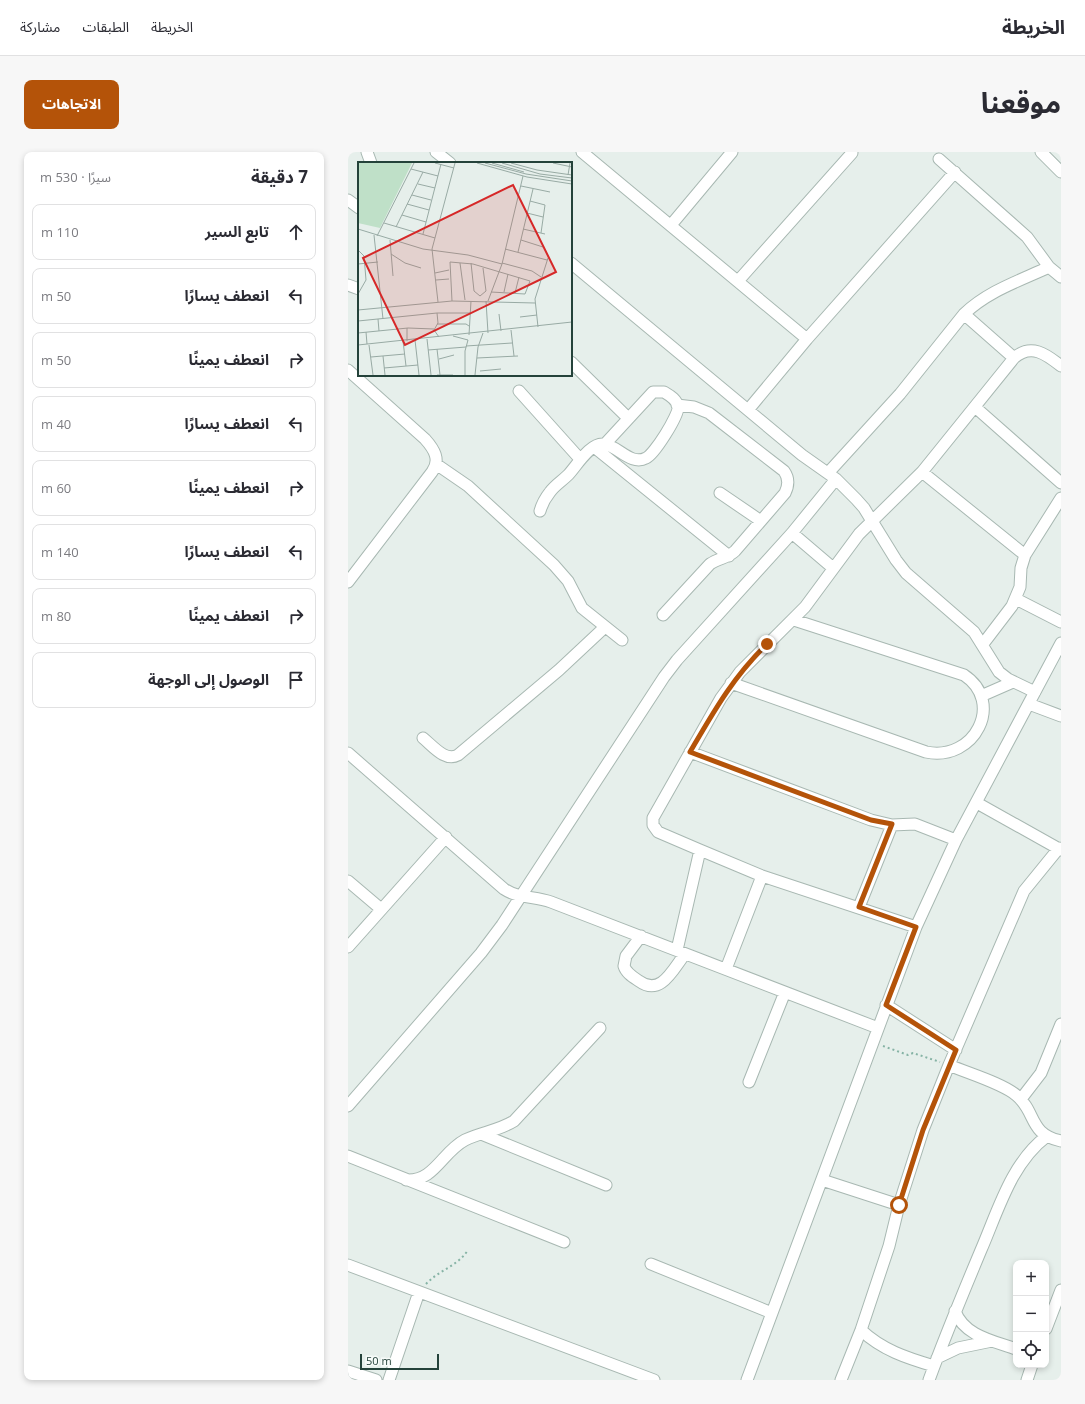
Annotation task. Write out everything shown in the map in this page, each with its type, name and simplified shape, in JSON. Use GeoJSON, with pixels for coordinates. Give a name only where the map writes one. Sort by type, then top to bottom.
{"type":"FeatureCollection","features":[{"type":"Feature","properties":{"kind":"street"},"geometry":{"type":"LineString","coordinates":[[367,152],[371,162]]}},
{"type":"Feature","properties":{"kind":"street"},"geometry":{"type":"LineString","coordinates":[[436,152],[449,162]]}},
{"type":"Feature","properties":{"kind":"street"},"geometry":{"type":"LineString","coordinates":[[582,152],[807,339]]}},
{"type":"Feature","properties":{"kind":"street"},"geometry":{"type":"LineString","coordinates":[[671,225],[732,152]]}},
{"type":"Feature","properties":{"kind":"street"},"geometry":{"type":"LineString","coordinates":[[738,281],[852,153]]}},
{"type":"Feature","properties":{"kind":"street"},"geometry":{"type":"LineString","coordinates":[[1048,155],[1061,172]]}},
{"type":"Feature","properties":{"kind":"street"},"geometry":{"type":"LineString","coordinates":[[939,159],[1027,237],[1049,267],[1061,277]]}},
{"type":"Feature","properties":{"kind":"street"},"geometry":{"type":"LineString","coordinates":[[748,410],[807,339],[955,172]]}},
{"type":"Feature","properties":{"kind":"street"},"geometry":{"type":"LineString","coordinates":[[572,264],[802,455],[832,476],[856,499],[872,520],[896,560],[906,573],[971,629],[983,644],[995,668],[1003,676],[1035,692]]}},
{"type":"Feature","properties":{"kind":"street"},"geometry":{"type":"LineString","coordinates":[[348,1106],[481,953],[521,897],[664,677],[691,642],[792,533],[832,476],[964,314],[975,304],[992,293],[1049,267]]}},
{"type":"Feature","properties":{"kind":"street"},"geometry":{"type":"LineString","coordinates":[[348,285],[358,289]]}},
{"type":"Feature","properties":{"kind":"street"},"geometry":{"type":"LineString","coordinates":[[964,314],[1014,358]]}},
{"type":"Feature","properties":{"kind":"street"},"geometry":{"type":"LineString","coordinates":[[916,927],[762,876],[661,834],[655,829],[652,822],[657,808],[731,683],[753,657],[794,620],[833,568],[872,520],[922,472],[1014,358],[1022,352],[1038,350],[1061,366]]}},
{"type":"Feature","properties":{"kind":"street"},"geometry":{"type":"LineString","coordinates":[[572,363],[628,418]]}},
{"type":"Feature","properties":{"kind":"street"},"geometry":{"type":"LineString","coordinates":[[348,370],[429,443],[436,456],[436,464],[432,472],[348,582]]}},
{"type":"Feature","properties":{"kind":"street"},"geometry":{"type":"LineString","coordinates":[[519,391],[580,459]]}},
{"type":"Feature","properties":{"kind":"street"},"geometry":{"type":"LineString","coordinates":[[540,511],[550,492],[569,474],[580,459],[599,446],[649,395],[656,391],[664,392],[675,400],[677,405],[675,416],[648,458],[640,460],[633,459],[599,446]]}},
{"type":"Feature","properties":{"kind":"street"},"geometry":{"type":"LineString","coordinates":[[663,615],[710,564],[717,559],[728,556],[762,521],[787,489],[788,478],[784,471],[709,413],[694,407],[677,405]]}},
{"type":"Feature","properties":{"kind":"street"},"geometry":{"type":"LineString","coordinates":[[975,407],[1061,483]]}},
{"type":"Feature","properties":{"kind":"street"},"geometry":{"type":"LineString","coordinates":[[599,446],[728,556]]}},
{"type":"Feature","properties":{"kind":"street"},"geometry":{"type":"LineString","coordinates":[[436,464],[468,486],[554,565],[568,582],[582,608],[622,640]]}},
{"type":"Feature","properties":{"kind":"street"},"geometry":{"type":"LineString","coordinates":[[922,472],[1025,555]]}},
{"type":"Feature","properties":{"kind":"street"},"geometry":{"type":"LineString","coordinates":[[720,493],[762,521]]}},
{"type":"Feature","properties":{"kind":"street"},"geometry":{"type":"LineString","coordinates":[[983,644],[1003,620],[1016,598],[1020,586],[1021,568],[1025,555],[1061,498]]}},
{"type":"Feature","properties":{"kind":"street"},"geometry":{"type":"LineString","coordinates":[[792,533],[833,568]]}},
{"type":"Feature","properties":{"kind":"street"},"geometry":{"type":"LineString","coordinates":[[1016,598],[1061,622]]}},
{"type":"Feature","properties":{"kind":"street"},"geometry":{"type":"LineString","coordinates":[[731,683],[934,754],[951,752],[972,739],[982,716],[981,696],[974,684],[958,672],[794,620]]}},
{"type":"Feature","properties":{"kind":"street"},"geometry":{"type":"LineString","coordinates":[[423,738],[445,756],[452,758],[458,755],[558,670],[605,627]]}},
{"type":"Feature","properties":{"kind":"street"},"geometry":{"type":"LineString","coordinates":[[747,1380],[916,927],[956,840],[1061,643]]}},
{"type":"Feature","properties":{"kind":"street"},"geometry":{"type":"LineString","coordinates":[[981,696],[1013,682]]}},
{"type":"Feature","properties":{"kind":"street"},"geometry":{"type":"LineString","coordinates":[[1029,704],[1061,716]]}},
{"type":"Feature","properties":{"kind":"street"},"geometry":{"type":"LineString","coordinates":[[690,752],[871,820],[892,824],[915,824],[956,840]]}},
{"type":"Feature","properties":{"kind":"street"},"geometry":{"type":"LineString","coordinates":[[348,753],[504,888],[521,897],[546,900],[878,1028]]}},
{"type":"Feature","properties":{"kind":"street"},"geometry":{"type":"LineString","coordinates":[[841,1380],[861,1330],[889,1246],[899,1205],[923,1130],[949,1065],[1024,891],[1060,849],[977,803]]}},
{"type":"Feature","properties":{"kind":"street"},"geometry":{"type":"LineString","coordinates":[[859,907],[892,824]]}},
{"type":"Feature","properties":{"kind":"street"},"geometry":{"type":"LineString","coordinates":[[348,946],[446,837]]}},
{"type":"Feature","properties":{"kind":"street"},"geometry":{"type":"LineString","coordinates":[[641,936],[626,956],[624,966],[627,972],[646,986],[653,987],[662,983],[681,952],[700,850]]}},
{"type":"Feature","properties":{"kind":"street"},"geometry":{"type":"LineString","coordinates":[[726,969],[762,876]]}},
{"type":"Feature","properties":{"kind":"street"},"geometry":{"type":"LineString","coordinates":[[348,881],[381,909]]}},
{"type":"Feature","properties":{"kind":"street"},"geometry":{"type":"LineString","coordinates":[[749,1082],[785,992]]}},
{"type":"Feature","properties":{"kind":"street"},"geometry":{"type":"LineString","coordinates":[[886,1005],[956,1050]]}},
{"type":"Feature","properties":{"kind":"street"},"geometry":{"type":"LineString","coordinates":[[1021,1099],[1041,1073],[1061,1024]]}},
{"type":"Feature","properties":{"kind":"street"},"geometry":{"type":"LineString","coordinates":[[406,1180],[426,1176],[455,1147],[465,1140],[502,1127],[520,1115],[600,1028]]}},
{"type":"Feature","properties":{"kind":"street"},"geometry":{"type":"LineString","coordinates":[[949,1065],[1009,1090],[1021,1099],[1035,1126],[1047,1136],[1061,1141]]}},
{"type":"Feature","properties":{"kind":"street"},"geometry":{"type":"LineString","coordinates":[[481,1134],[606,1185]]}},
{"type":"Feature","properties":{"kind":"street"},"geometry":{"type":"LineString","coordinates":[[929,1380],[955,1311],[1007,1188],[1029,1151],[1047,1136]]}},
{"type":"Feature","properties":{"kind":"street"},"geometry":{"type":"LineString","coordinates":[[348,1156],[564,1242]]}},
{"type":"Feature","properties":{"kind":"street"},"geometry":{"type":"LineString","coordinates":[[822,1180],[899,1205]]}},
{"type":"Feature","properties":{"kind":"street"},"geometry":{"type":"LineString","coordinates":[[651,1264],[772,1313]]}},
{"type":"Feature","properties":{"kind":"street"},"geometry":{"type":"LineString","coordinates":[[348,1265],[654,1380]]}},
{"type":"Feature","properties":{"kind":"street"},"geometry":{"type":"LineString","coordinates":[[389,1380],[419,1292]]}},
{"type":"Feature","properties":{"kind":"street"},"geometry":{"type":"LineString","coordinates":[[1049,1322],[1060,1296]]}},
{"type":"Feature","properties":{"kind":"street"},"geometry":{"type":"LineString","coordinates":[[955,1311],[959,1321],[966,1329],[1013,1348]]}},
{"type":"Feature","properties":{"kind":"street"},"geometry":{"type":"LineString","coordinates":[[861,1330],[869,1337],[893,1352],[935,1362],[964,1346],[993,1341]]}},
{"type":"Feature","properties":{"kind":"street"},"geometry":{"type":"LineString","coordinates":[[1027,1380],[1031,1368]]}},
{"type":"Feature","properties":{"kind":"street"},"geometry":{"type":"LineString","coordinates":[[348,1370],[376,1380]]}},
{"type":"Feature","properties":{"kind":"path"},"geometry":{"type":"LineString","coordinates":[[873,1042],[908,1055],[913,1053],[949,1065]]}},
{"type":"Feature","properties":{"kind":"path"},"geometry":{"type":"LineString","coordinates":[[419,1292],[432,1278],[459,1262],[468,1250]]}},
{"type":"Feature","properties":{"kind":"route"},"geometry":{"type":"LineString","coordinates":[[767,644],[753,657],[726,690],[690,752],[871,820],[885,824],[892,824],[859,907],[916,927],[886,1005],[956,1050],[923,1130],[899,1205]]}}]}
